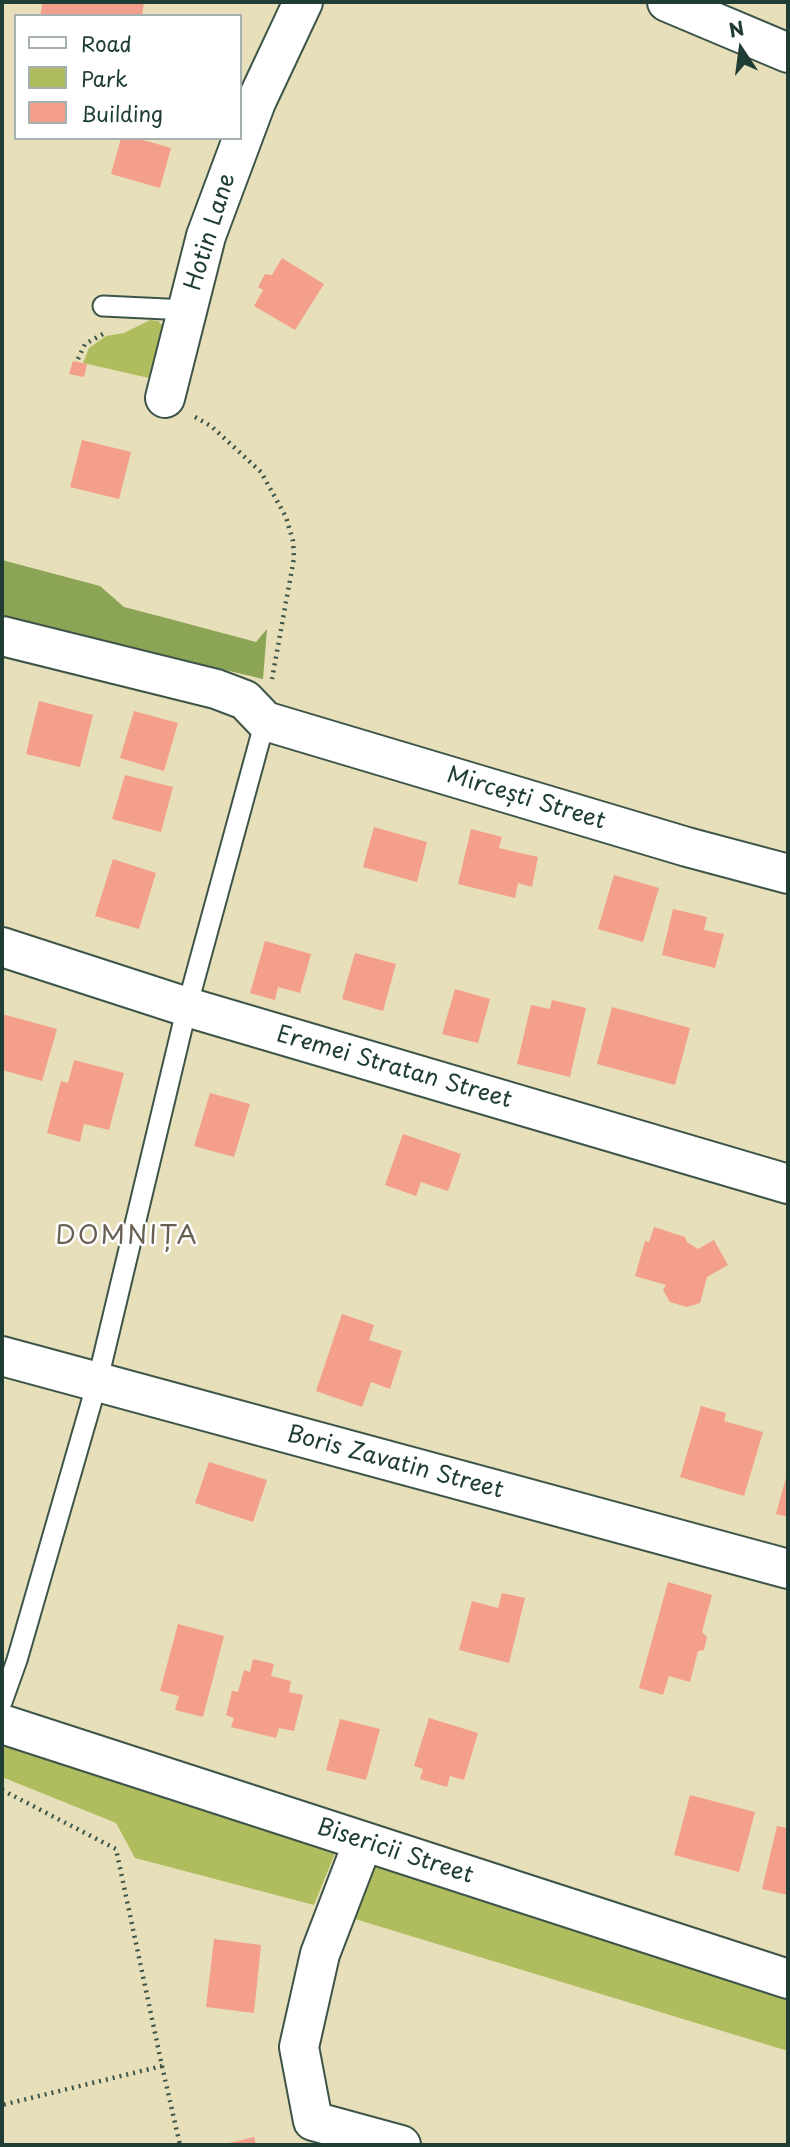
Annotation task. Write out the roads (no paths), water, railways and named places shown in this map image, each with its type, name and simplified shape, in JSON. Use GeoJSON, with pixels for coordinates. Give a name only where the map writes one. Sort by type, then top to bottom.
{"type":"FeatureCollection","features":[{"type":"Feature","properties":{"kind":"street","name":"Hotin Lane"},"geometry":{"type":"LineString","coordinates":[[242,136],[303,2]]}},
{"type":"Feature","properties":{"kind":"street"},"geometry":{"type":"LineString","coordinates":[[667,2],[788,53]]}},
{"type":"Feature","properties":{"kind":"street","name":"Hotin Lane"},"geometry":{"type":"LineString","coordinates":[[165,398],[206,236],[240,140]]}},
{"type":"Feature","properties":{"kind":"street"},"geometry":{"type":"LineString","coordinates":[[2,636],[216,689],[245,699],[265,721]]}},
{"type":"Feature","properties":{"kind":"street","name":"Mircești Street"},"geometry":{"type":"LineString","coordinates":[[265,721],[687,847],[788,874]]}},
{"type":"Feature","properties":{"kind":"street","name":"Eremei Stratan Street"},"geometry":{"type":"LineString","coordinates":[[2,947],[187,1007],[788,1184]]}},
{"type":"Feature","properties":{"kind":"street","name":"Boris Zavatin Street"},"geometry":{"type":"LineString","coordinates":[[2,1356],[788,1569]]}},
{"type":"Feature","properties":{"kind":"street","name":"Bisericii Street"},"geometry":{"type":"LineString","coordinates":[[2,1724],[788,1979]]}},
{"type":"Feature","properties":{"kind":"street"},"geometry":{"type":"LineString","coordinates":[[363,1842],[320,1954],[299,2047],[316,2133],[401,2145]]}},
{"type":"Feature","properties":{"kind":"lane","name":"Hotin Lane"},"geometry":{"type":"LineString","coordinates":[[103,306],[187,310]]}},
{"type":"Feature","properties":{"kind":"lane"},"geometry":{"type":"LineString","coordinates":[[2,1702],[17,1660],[97,1382],[187,1007],[265,721]]}},
{"type":"Feature","properties":{"kind":"district","name":"DOMNIȚA"},"geometry":{"type":"Point","coordinates":[127,1237]}}]}
